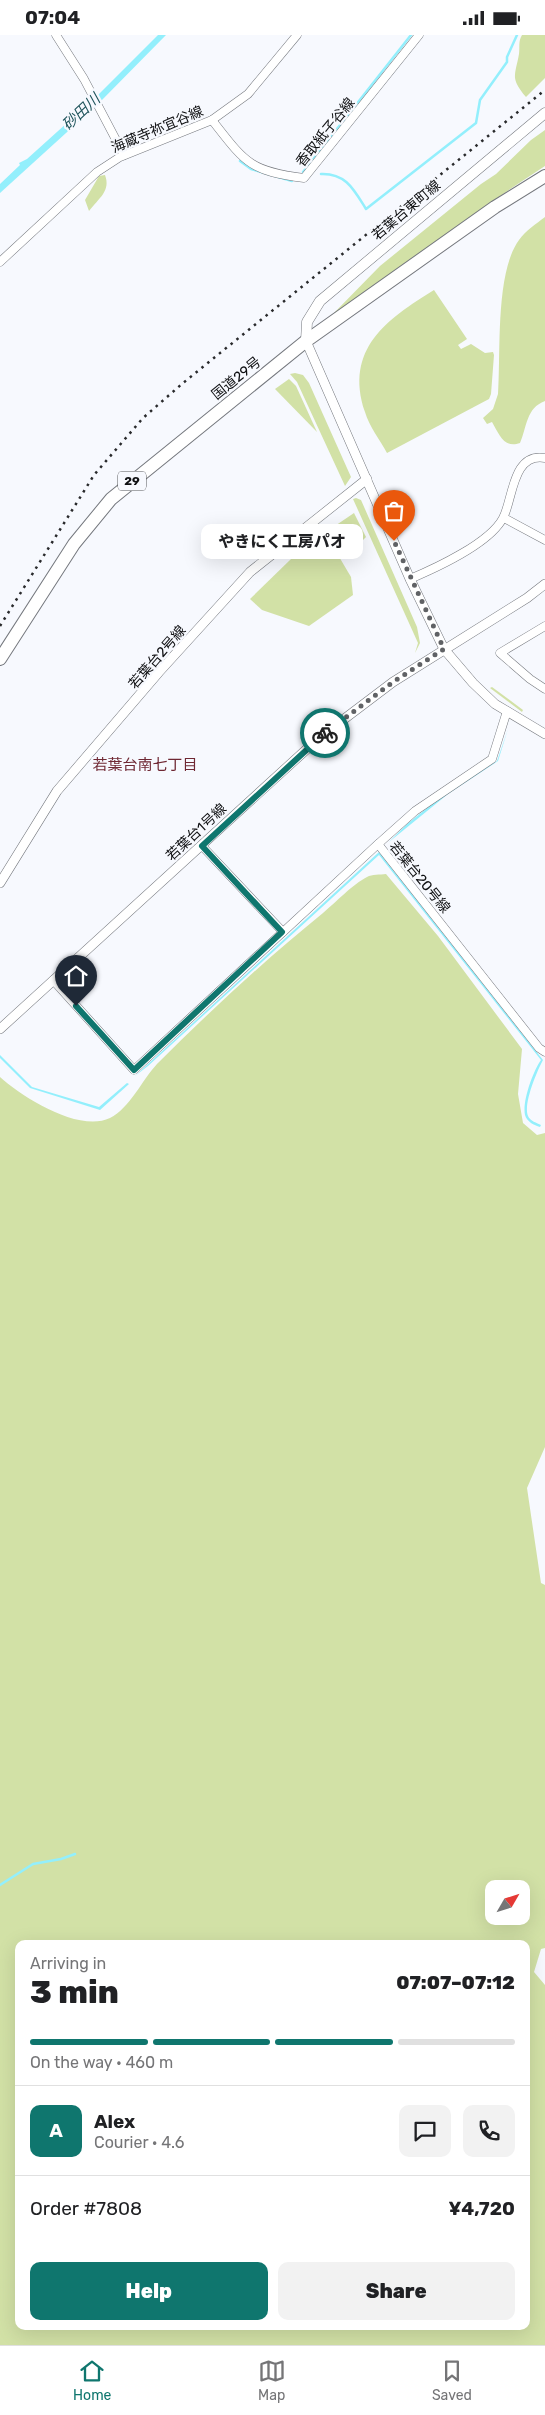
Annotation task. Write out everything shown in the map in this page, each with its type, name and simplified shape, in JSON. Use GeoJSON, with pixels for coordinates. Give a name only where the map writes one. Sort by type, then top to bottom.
{"type":"FeatureCollection","features":[{"type":"Feature","properties":{"kind":"highway","name":"国道29号"},"geometry":{"type":"LineString","coordinates":[[0,659],[74,543],[111,499],[306,341],[495,207],[545,176]]}},
{"type":"Feature","properties":{"kind":"main road","name":"若葉台東町線"},"geometry":{"type":"LineString","coordinates":[[306,341],[306,322],[320,301],[545,113]]}},
{"type":"Feature","properties":{"kind":"street"},"geometry":{"type":"LineString","coordinates":[[56,35],[94,96],[124,155]]}},
{"type":"Feature","properties":{"kind":"street","name":"香取紙子谷線"},"geometry":{"type":"LineString","coordinates":[[212,120],[244,159],[257,168],[271,173],[304,179],[419,35]]}},
{"type":"Feature","properties":{"kind":"street","name":"海蔵寺祢宜谷線"},"geometry":{"type":"LineString","coordinates":[[0,262],[97,172],[124,155],[212,120],[248,94],[294,36]]}},
{"type":"Feature","properties":{"kind":"street"},"geometry":{"type":"LineString","coordinates":[[306,341],[410,579],[444,649],[473,683],[495,704],[545,734]]}},
{"type":"Feature","properties":{"kind":"street"},"geometry":{"type":"LineString","coordinates":[[410,579],[435,569],[474,546],[496,528],[504,518],[519,470],[537,458],[545,458]]}},
{"type":"Feature","properties":{"kind":"street","name":"若葉台2号線"},"geometry":{"type":"LineString","coordinates":[[0,883],[57,791],[159,672],[250,572],[367,479]]}},
{"type":"Feature","properties":{"kind":"street"},"geometry":{"type":"LineString","coordinates":[[504,518],[545,540]]}},
{"type":"Feature","properties":{"kind":"street","name":"若葉台1号線"},"geometry":{"type":"LineString","coordinates":[[0,1029],[319,738],[393,682],[527,598],[545,584]]}},
{"type":"Feature","properties":{"kind":"street"},"geometry":{"type":"LineString","coordinates":[[545,626],[500,653],[530,679],[545,689]]}},
{"type":"Feature","properties":{"kind":"street","name":"若葉台20号線"},"geometry":{"type":"LineString","coordinates":[[507,711],[492,759],[415,811],[378,845],[539,1048],[545,1052]]}},
{"type":"Feature","properties":{"kind":"street"},"geometry":{"type":"LineString","coordinates":[[53,980],[134,1070],[378,845]]}},
{"type":"Feature","properties":{"kind":"street"},"geometry":{"type":"LineString","coordinates":[[202,846],[282,932]]}},
{"type":"Feature","properties":{"kind":"green space"},"geometry":{"type":"Polygon","coordinates":[[[522,35],[545,35],[545,78],[526,97],[515,77],[522,35]]]}},
{"type":"Feature","properties":{"kind":"green space"},"geometry":{"type":"Polygon","coordinates":[[[545,130],[545,166],[332,315],[380,266],[496,174],[531,140],[545,130]]]}},
{"type":"Feature","properties":{"kind":"green space"},"geometry":{"type":"Polygon","coordinates":[[[105,175],[105,190],[89,211],[85,200],[99,176],[105,175]]]}},
{"type":"Feature","properties":{"kind":"green space"},"geometry":{"type":"Polygon","coordinates":[[[545,217],[545,401],[534,408],[531,413],[520,443],[510,444],[503,439],[492,422],[487,424],[483,418],[493,409],[498,394],[503,292],[511,254],[522,236],[545,217]]]}},
{"type":"Feature","properties":{"kind":"green space"},"geometry":{"type":"Polygon","coordinates":[[[434,290],[467,339],[458,345],[461,349],[471,344],[485,353],[493,352],[491,394],[489,399],[387,453],[365,412],[360,390],[360,370],[365,353],[374,338],[386,325],[400,312],[434,290]]]}},
{"type":"Feature","properties":{"kind":"green space"},"geometry":{"type":"Polygon","coordinates":[[[290,374],[303,375],[309,383],[351,477],[345,486],[297,382],[290,374]]]}},
{"type":"Feature","properties":{"kind":"green space"},"geometry":{"type":"Polygon","coordinates":[[[289,379],[296,386],[317,432],[275,389],[289,379]]]}},
{"type":"Feature","properties":{"kind":"green space"},"geometry":{"type":"Polygon","coordinates":[[[353,499],[361,500],[417,627],[420,643],[415,653],[418,643],[353,499]]]}},
{"type":"Feature","properties":{"kind":"green space"},"geometry":{"type":"Polygon","coordinates":[[[354,513],[366,537],[362,541],[352,543],[342,556],[326,532],[354,513]]]}},
{"type":"Feature","properties":{"kind":"green space"},"geometry":{"type":"Polygon","coordinates":[[[325,533],[351,577],[353,595],[309,626],[262,610],[250,599],[291,559],[325,533]]]}},
{"type":"Feature","properties":{"kind":"green space"},"geometry":{"type":"Polygon","coordinates":[[[492,687],[523,710],[522,712],[490,688],[492,687]]]}},
{"type":"Feature","properties":{"kind":"green space"},"geometry":{"type":"Polygon","coordinates":[[[386,874],[438,936],[522,1049],[518,1094],[523,1123],[537,1135],[545,1133],[545,1447],[527,1488],[541,1583],[545,1585],[545,1948],[541,1949],[534,1972],[545,1985],[545,2345],[0,2345],[0,1077],[36,1103],[67,1117],[83,1121],[97,1121],[110,1118],[124,1108],[157,1064],[218,1005],[344,894],[369,876],[386,874]]]}},
{"type":"Feature","properties":{"kind":"water","name":"砂田川"},"geometry":{"type":"Polygon","coordinates":[[[158,35],[166,35],[99,103],[0,193],[0,184],[20,165],[19,163],[27,159],[98,95],[158,35]]]}},
{"type":"Feature","properties":{"kind":"water"},"geometry":{"type":"Polygon","coordinates":[[[508,729],[498,761],[448,794],[389,842],[407,824],[441,797],[497,761],[508,729]]]}},
{"type":"Feature","properties":{"kind":"water"},"geometry":{"type":"Polygon","coordinates":[[[379,852],[543,1060],[531,1088],[527,1104],[529,1118],[541,1125],[540,1127],[527,1120],[524,1109],[529,1087],[541,1060],[379,855],[135,1076],[379,852]]]}},
{"type":"Feature","properties":{"kind":"water"},"geometry":{"type":"Polygon","coordinates":[[[0,1055],[32,1087],[99,1107],[127,1083],[129,1084],[100,1110],[30,1088],[0,1058],[0,1055]]]}},
{"type":"Feature","properties":{"kind":"waterway"},"geometry":{"type":"LineString","coordinates":[[303,172],[411,35]]}},
{"type":"Feature","properties":{"kind":"waterway"},"geometry":{"type":"LineString","coordinates":[[321,174],[330,174],[343,180],[353,189],[366,209],[476,123],[480,100],[507,62],[507,57],[517,35]]}},
{"type":"Feature","properties":{"kind":"waterway"},"geometry":{"type":"LineString","coordinates":[[240,161],[251,169],[292,181]]}},
{"type":"Feature","properties":{"kind":"waterway"},"geometry":{"type":"LineString","coordinates":[[0,1885],[33,1864],[61,1859],[75,1854]]}},
{"type":"Feature","properties":{"kind":"railway"},"geometry":{"type":"LineString","coordinates":[[0,626],[94,475],[143,418],[183,383],[545,90]]}},
{"type":"Feature","properties":{"kind":"way so far"},"geometry":{"type":"LineString","coordinates":[[325,733],[393,682],[444,649],[394,541]]}},
{"type":"Feature","properties":{"kind":"place","name":"やきにく工房パオ"},"geometry":{"type":"Point","coordinates":[394,541]}},
{"type":"Feature","properties":{"kind":"district","name":"若葉台南七丁目"},"geometry":{"type":"Point","coordinates":[145,765]}},
{"type":"Feature","properties":{"kind":"route"},"geometry":{"type":"LineString","coordinates":[[76,1006],[134,1070],[282,932],[202,846],[325,733]]}}]}
